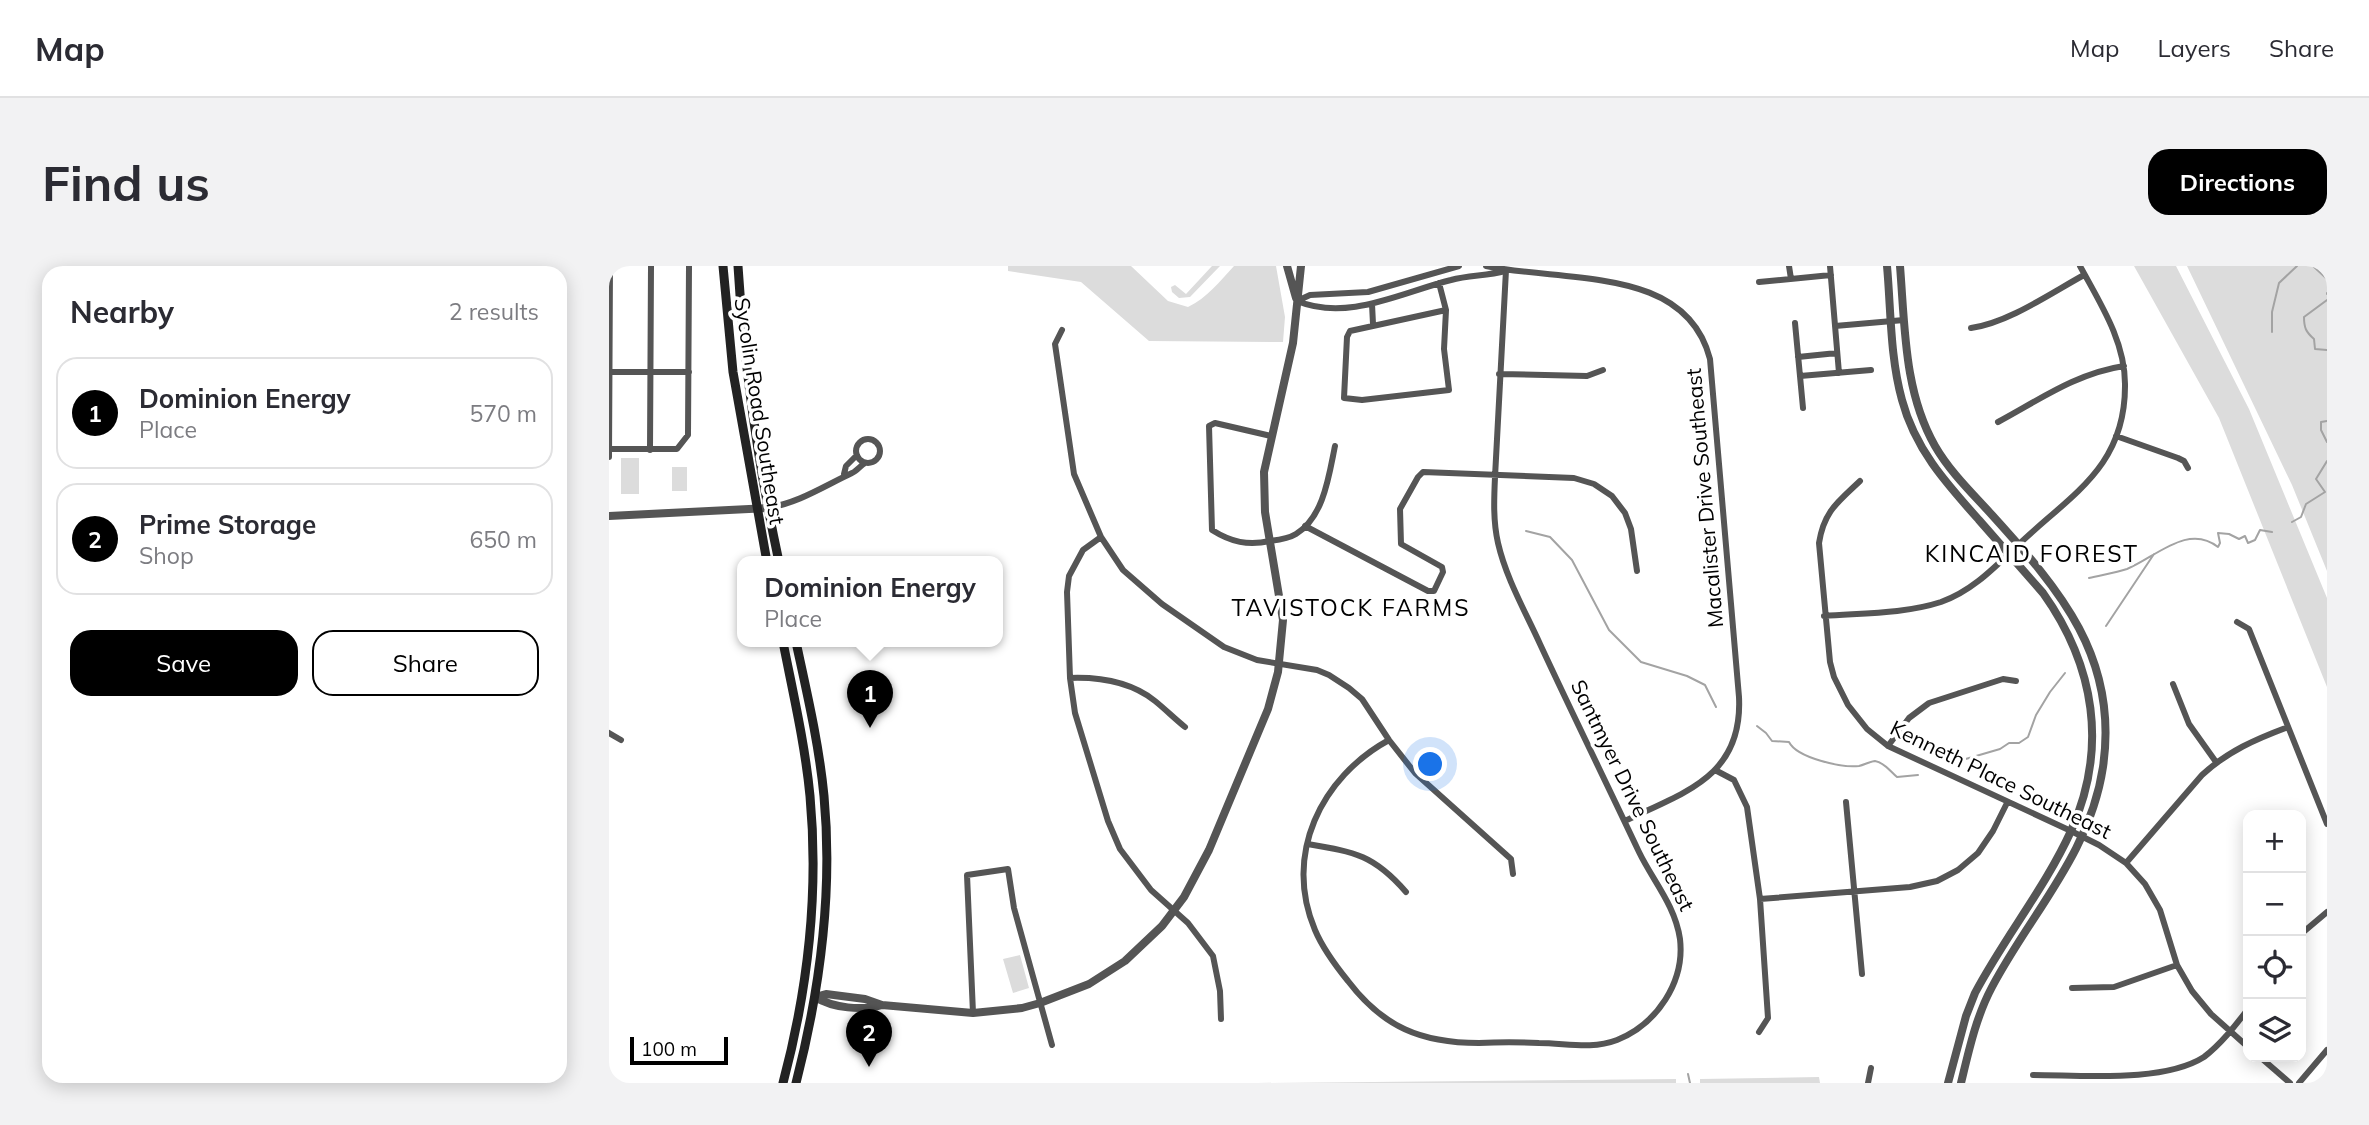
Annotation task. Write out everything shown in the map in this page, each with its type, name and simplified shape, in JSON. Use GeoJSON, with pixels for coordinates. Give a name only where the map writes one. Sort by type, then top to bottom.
{"type":"FeatureCollection","features":[{"type":"Feature","properties":{"kind":"main road","name":"Sycolin Road Southeast"},"geometry":{"type":"LineString","coordinates":[[723,266],[733,372],[766,556]]}},
{"type":"Feature","properties":{"kind":"main road","name":"Sycolin Road Southeast"},"geometry":{"type":"LineString","coordinates":[[738,266],[753,427],[778,556]]}},
{"type":"Feature","properties":{"kind":"main road"},"geometry":{"type":"LineString","coordinates":[[783,1083],[805,981],[812,912],[813,866],[808,775],[784,647]]}},
{"type":"Feature","properties":{"kind":"main road"},"geometry":{"type":"LineString","coordinates":[[796,1083],[815,997],[824,929],[826,837],[817,745],[797,647]]}},
{"type":"Feature","properties":{"kind":"street"},"geometry":{"type":"LineString","coordinates":[[609,457],[610,266]]}},
{"type":"Feature","properties":{"kind":"street"},"geometry":{"type":"LineString","coordinates":[[650,450],[651,266]]}},
{"type":"Feature","properties":{"kind":"street"},"geometry":{"type":"LineString","coordinates":[[609,449],[677,449],[684,444],[688,435],[689,266]]}},
{"type":"Feature","properties":{"kind":"street"},"geometry":{"type":"LineString","coordinates":[[1287,266],[1297,301]]}},
{"type":"Feature","properties":{"kind":"street"},"geometry":{"type":"LineString","coordinates":[[815,997],[826,1004],[863,1008],[882,1005],[973,1013],[997,1012],[1040,1003],[1089,984],[1125,961],[1151,938],[1174,912],[1209,850],[1268,709],[1279,664],[1283,620],[1270,541],[1264,472],[1293,343],[1301,266]]}},
{"type":"Feature","properties":{"kind":"street"},"geometry":{"type":"LineString","coordinates":[[1297,301],[1310,295],[1368,292],[1459,266]]}},
{"type":"Feature","properties":{"kind":"street"},"geometry":{"type":"LineString","coordinates":[[1486,266],[1506,270],[1623,276]]}},
{"type":"Feature","properties":{"kind":"street"},"geometry":{"type":"LineString","coordinates":[[1789,266],[1791,279]]}},
{"type":"Feature","properties":{"kind":"street"},"geometry":{"type":"LineString","coordinates":[[1830,266],[1839,373]]}},
{"type":"Feature","properties":{"kind":"street"},"geometry":{"type":"LineString","coordinates":[[1887,266],[1899,388],[1912,428],[1938,474],[2058,614],[2081,662],[2088,688],[2092,739],[2084,792],[2071,831],[1975,993],[1948,1083]]}},
{"type":"Feature","properties":{"kind":"street"},"geometry":{"type":"LineString","coordinates":[[1900,266],[1914,394],[1935,446],[1950,469],[2019,545],[2069,609],[2087,643],[2098,679],[2105,724],[2103,764],[2096,801],[2083,838],[1993,985],[1976,1023],[1961,1083]]}},
{"type":"Feature","properties":{"kind":"street"},"geometry":{"type":"LineString","coordinates":[[1824,616],[1914,608],[1942,601],[1980,581],[2085,487],[2103,463],[2116,436],[2124,404],[2124,366],[2113,330],[2080,266]]}},
{"type":"Feature","properties":{"kind":"street"},"geometry":{"type":"LineString","coordinates":[[1297,301],[1309,306],[1352,307],[1372,304],[1439,283],[1506,270]]}},
{"type":"Feature","properties":{"kind":"street","name":"Santmyer Drive Southeast"},"geometry":{"type":"LineString","coordinates":[[1389,740],[1354,764],[1331,789],[1315,818],[1308,844],[1305,885],[1315,929],[1339,971],[1355,991],[1381,1016],[1405,1030],[1445,1042],[1542,1042],[1591,1046],[1627,1035],[1656,1013],[1675,980],[1680,954],[1680,940],[1673,913],[1644,862],[1505,568],[1495,525],[1499,374],[1506,270]]}},
{"type":"Feature","properties":{"kind":"street"},"geometry":{"type":"LineString","coordinates":[[1759,282],[1831,275]]}},
{"type":"Feature","properties":{"kind":"street"},"geometry":{"type":"LineString","coordinates":[[1971,328],[1985,326],[2001,319],[2084,275]]}},
{"type":"Feature","properties":{"kind":"street"},"geometry":{"type":"LineString","coordinates":[[1439,283],[1446,310],[1444,349],[1449,390],[1362,400],[1344,398],[1348,334],[1353,329],[1446,310]]}},
{"type":"Feature","properties":{"kind":"street","name":"Macalister Drive Southeast"},"geometry":{"type":"LineString","coordinates":[[1625,821],[1695,786],[1715,770],[1727,756],[1740,706],[1710,359],[1703,333],[1676,297]]}},
{"type":"Feature","properties":{"kind":"street"},"geometry":{"type":"LineString","coordinates":[[1372,304],[1373,324]]}},
{"type":"Feature","properties":{"kind":"street"},"geometry":{"type":"LineString","coordinates":[[1835,326],[1904,320]]}},
{"type":"Feature","properties":{"kind":"street"},"geometry":{"type":"LineString","coordinates":[[1795,323],[1803,408]]}},
{"type":"Feature","properties":{"kind":"street"},"geometry":{"type":"LineString","coordinates":[[1062,330],[1055,344],[1074,474],[1101,537],[1123,570],[1138,585],[1211,639],[1246,657],[1317,670],[1349,688],[1363,699],[1389,740],[1415,773],[1511,859],[1513,874]]}},
{"type":"Feature","properties":{"kind":"street"},"geometry":{"type":"LineString","coordinates":[[1798,357],[1837,353]]}},
{"type":"Feature","properties":{"kind":"street"},"geometry":{"type":"LineString","coordinates":[[1998,422],[2079,377],[2124,366]]}},
{"type":"Feature","properties":{"kind":"street"},"geometry":{"type":"LineString","coordinates":[[1499,374],[1587,376],[1603,370]]}},
{"type":"Feature","properties":{"kind":"street"},"geometry":{"type":"LineString","coordinates":[[1800,376],[1871,370]]}},
{"type":"Feature","properties":{"kind":"street"},"geometry":{"type":"LineString","coordinates":[[609,372],[689,372]]}},
{"type":"Feature","properties":{"kind":"street"},"geometry":{"type":"LineString","coordinates":[[1271,436],[1215,423],[1209,426],[1212,530],[1245,544],[1297,534],[1305,526],[1317,510],[1335,446]]}},
{"type":"Feature","properties":{"kind":"street"},"geometry":{"type":"LineString","coordinates":[[2116,436],[2178,458],[2184,461],[2188,468]]}},
{"type":"Feature","properties":{"kind":"street"},"geometry":{"type":"LineString","coordinates":[[609,516],[768,508],[805,497],[828,486],[844,474],[852,473],[865,463],[875,461],[879,457],[880,449],[877,443],[863,440],[857,446],[857,455],[846,466],[844,474]]}},
{"type":"Feature","properties":{"kind":"street"},"geometry":{"type":"LineString","coordinates":[[857,455],[865,463]]}},
{"type":"Feature","properties":{"kind":"street"},"geometry":{"type":"LineString","coordinates":[[1305,526],[1428,591],[1434,591],[1443,572],[1442,567],[1401,544],[1400,509],[1423,472],[1495,477],[1574,478],[1604,490],[1619,505],[1629,522],[1637,571]]}},
{"type":"Feature","properties":{"kind":"street","name":"Kenneth Place Southeast"},"geometry":{"type":"LineString","coordinates":[[1860,481],[1830,510],[1821,533],[1818,552],[1830,662],[1840,692],[1862,724],[1888,746],[2071,831],[2126,863],[2145,884],[2160,910],[2177,965],[2201,1004],[2243,1042]]}},
{"type":"Feature","properties":{"kind":"street"},"geometry":{"type":"LineString","coordinates":[[1101,537],[1083,550],[1069,576],[1067,592],[1070,678],[1075,713],[1108,821],[1120,849],[1151,890],[1201,937],[1213,956],[1218,973],[1221,1019]]}},
{"type":"Feature","properties":{"kind":"street"},"geometry":{"type":"LineString","coordinates":[[2237,622],[2249,629],[2327,824]]}},
{"type":"Feature","properties":{"kind":"street"},"geometry":{"type":"LineString","coordinates":[[1070,678],[1097,677],[1128,686],[1155,701],[1185,727]]}},
{"type":"Feature","properties":{"kind":"street"},"geometry":{"type":"LineString","coordinates":[[1888,746],[1909,718],[1929,703],[2003,678],[2016,681]]}},
{"type":"Feature","properties":{"kind":"street"},"geometry":{"type":"LineString","coordinates":[[2172,684],[2189,724],[2216,762]]}},
{"type":"Feature","properties":{"kind":"street"},"geometry":{"type":"LineString","coordinates":[[2126,863],[2216,762],[2241,746],[2288,727]]}},
{"type":"Feature","properties":{"kind":"street"},"geometry":{"type":"LineString","coordinates":[[609,733],[621,740]]}},
{"type":"Feature","properties":{"kind":"street"},"geometry":{"type":"LineString","coordinates":[[1715,770],[1734,780],[1747,807],[1759,899],[1768,1018],[1759,1032]]}},
{"type":"Feature","properties":{"kind":"street"},"geometry":{"type":"LineString","coordinates":[[1846,802],[1862,974]]}},
{"type":"Feature","properties":{"kind":"street"},"geometry":{"type":"LineString","coordinates":[[1759,899],[1924,885],[1958,870],[1986,842],[2007,803]]}},
{"type":"Feature","properties":{"kind":"street"},"geometry":{"type":"LineString","coordinates":[[1308,844],[1350,851],[1362,856],[1385,871],[1406,892]]}},
{"type":"Feature","properties":{"kind":"street"},"geometry":{"type":"LineString","coordinates":[[973,1013],[967,875],[1008,869],[1014,908],[1052,1045]]}},
{"type":"Feature","properties":{"kind":"street"},"geometry":{"type":"LineString","coordinates":[[2306,930],[2327,912]]}},
{"type":"Feature","properties":{"kind":"street"},"geometry":{"type":"LineString","coordinates":[[2072,988],[2114,988],[2177,965]]}},
{"type":"Feature","properties":{"kind":"street"},"geometry":{"type":"LineString","coordinates":[[2033,1075],[2147,1076],[2171,1072],[2204,1057],[2243,1015]]}},
{"type":"Feature","properties":{"kind":"street"},"geometry":{"type":"LineString","coordinates":[[2299,1083],[2327,1050]]}},
{"type":"Feature","properties":{"kind":"street"},"geometry":{"type":"LineString","coordinates":[[2266,1062],[2290,1083]]}},
{"type":"Feature","properties":{"kind":"street"},"geometry":{"type":"LineString","coordinates":[[1868,1083],[1871,1068]]}},
{"type":"Feature","properties":{"kind":"shaded area"},"geometry":{"type":"Polygon","coordinates":[[[1008,266],[1131,266],[1168,301],[1188,307],[1207,294],[1234,266],[1276,266],[1285,317],[1283,342],[1149,341],[1081,282],[1008,271],[1008,266]]]}},
{"type":"Feature","properties":{"kind":"shaded area"},"geometry":{"type":"Polygon","coordinates":[[[1212,266],[1220,266],[1190,297],[1179,298],[1172,292],[1171,287],[1175,285],[1186,294],[1212,266]]]}},
{"type":"Feature","properties":{"kind":"shaded area"},"geometry":{"type":"Polygon","coordinates":[[[2134,266],[2176,266],[2249,409],[2327,598],[2327,687],[2219,418],[2134,266]]]}},
{"type":"Feature","properties":{"kind":"shaded area"},"geometry":{"type":"Polygon","coordinates":[[[2187,266],[2327,266],[2327,571],[2292,485],[2187,266]]]}},
{"type":"Feature","properties":{"kind":"shaded area"},"geometry":{"type":"Polygon","coordinates":[[[621,458],[639,458],[639,494],[621,494],[621,458]]]}},
{"type":"Feature","properties":{"kind":"shaded area"},"geometry":{"type":"Polygon","coordinates":[[[672,467],[687,467],[687,491],[672,491],[672,467]]]}},
{"type":"Feature","properties":{"kind":"shaded area"},"geometry":{"type":"Polygon","coordinates":[[[1020,955],[1029,988],[1013,993],[1003,959],[1020,955]]]}},
{"type":"Feature","properties":{"kind":"shaded area"},"geometry":{"type":"Polygon","coordinates":[[[1819,1077],[1820,1083],[1700,1083],[1700,1079],[1819,1077]]]}},
{"type":"Feature","properties":{"kind":"shaded area"},"geometry":{"type":"Polygon","coordinates":[[[1676,1079],[1676,1083],[1257,1083],[1676,1079]]]}},
{"type":"Feature","properties":{"kind":"waterway"},"geometry":{"type":"LineString","coordinates":[[2272,332],[2272,312],[2279,283],[2297,266]]}},
{"type":"Feature","properties":{"kind":"waterway"},"geometry":{"type":"LineString","coordinates":[[2313,266],[2327,279]]}},
{"type":"Feature","properties":{"kind":"waterway"},"geometry":{"type":"LineString","coordinates":[[2327,300],[2304,317],[2306,330],[2314,339],[2315,349],[2327,350]]}},
{"type":"Feature","properties":{"kind":"waterway"},"geometry":{"type":"LineString","coordinates":[[2327,421],[2321,422],[2321,430],[2327,442]]}},
{"type":"Feature","properties":{"kind":"waterway"},"geometry":{"type":"LineString","coordinates":[[2292,522],[2301,517],[2306,504],[2325,492],[2316,479],[2327,461]]}},
{"type":"Feature","properties":{"kind":"waterway"},"geometry":{"type":"LineString","coordinates":[[2089,578],[2127,569],[2184,540],[2207,541],[2218,547],[2218,533],[2239,539],[2245,536],[2248,543],[2255,540],[2260,530],[2272,532]]}},
{"type":"Feature","properties":{"kind":"waterway"},"geometry":{"type":"LineString","coordinates":[[1526,531],[1550,537],[1572,560],[1609,630],[1641,662],[1687,676],[1705,685],[1716,707]]}},
{"type":"Feature","properties":{"kind":"waterway"},"geometry":{"type":"LineString","coordinates":[[2106,626],[2154,554]]}},
{"type":"Feature","properties":{"kind":"waterway"},"geometry":{"type":"LineString","coordinates":[[1952,763],[2000,749],[2009,743],[2019,743],[2028,737],[2036,715],[2065,673]]}},
{"type":"Feature","properties":{"kind":"waterway"},"geometry":{"type":"LineString","coordinates":[[1757,726],[1772,741],[1789,742],[1801,753],[1821,761],[1851,766],[1875,761],[1897,777],[1918,775]]}},
{"type":"Feature","properties":{"kind":"waterway"},"geometry":{"type":"LineString","coordinates":[[1688,1074],[1690,1083]]}},
{"type":"Feature","properties":{"kind":"place","name":"Dominion Energy"},"geometry":{"type":"Point","coordinates":[870,728]}},
{"type":"Feature","properties":{"kind":"place","name":"Prime Storage"},"geometry":{"type":"Point","coordinates":[869,1067]}},
{"type":"Feature","properties":{"kind":"district","name":"KINCAID FOREST"},"geometry":{"type":"Point","coordinates":[2032,553]}},
{"type":"Feature","properties":{"kind":"district","name":"TAVISTOCK FARMS"},"geometry":{"type":"Point","coordinates":[1351,607]}}]}
